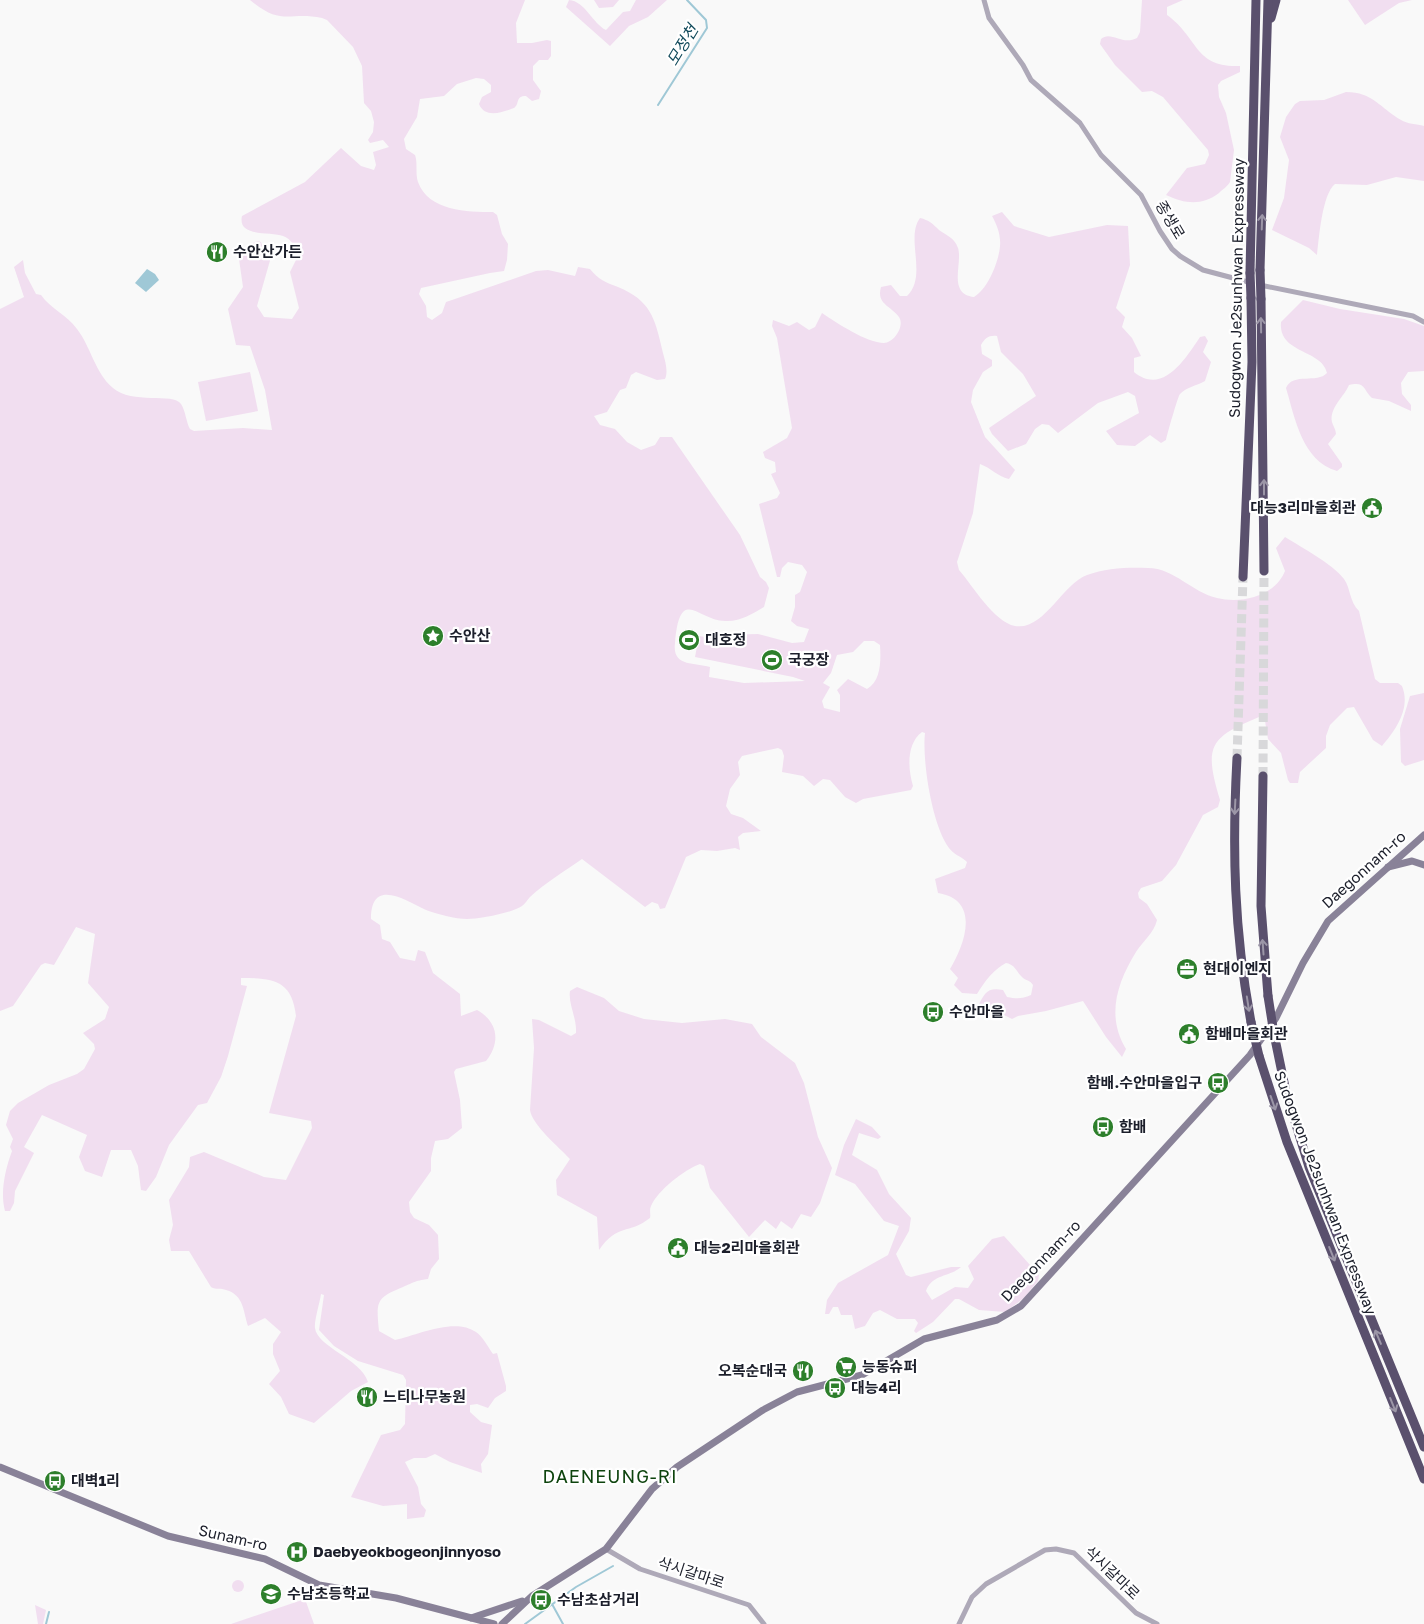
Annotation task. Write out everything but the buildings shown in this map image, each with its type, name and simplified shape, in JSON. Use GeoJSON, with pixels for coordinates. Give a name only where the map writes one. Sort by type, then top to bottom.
{"type":"FeatureCollection","features":[{"type":"Feature","properties":{"kind":"highway","name":"Sudogwon Je2sunhwan Expressway"},"geometry":{"type":"LineString","coordinates":[[1243,577],[1252,362],[1250,273],[1255,0]]}},
{"type":"Feature","properties":{"kind":"highway","name":"Sudogwon Je2sunhwan Expressway"},"geometry":{"type":"LineString","coordinates":[[1264,571],[1260,270],[1268,0]]}},
{"type":"Feature","properties":{"kind":"highway"},"geometry":{"type":"LineString","coordinates":[[1266,50],[1276,0]]}},
{"type":"Feature","properties":{"kind":"highway","name":"Sudogwon Je2sunhwan Expressway"},"geometry":{"type":"LineString","coordinates":[[1237,758],[1234,870],[1240,952],[1251,1022],[1259,1056],[1287,1142],[1424,1479]]}},
{"type":"Feature","properties":{"kind":"highway","name":"Sudogwon Je2sunhwan Expressway"},"geometry":{"type":"LineString","coordinates":[[1263,776],[1261,906],[1268,996],[1286,1092],[1309,1167],[1424,1447]]}},
{"type":"Feature","properties":{"kind":"street","name":"종생로"},"geometry":{"type":"LineString","coordinates":[[984,0],[989,18],[1023,65],[1031,80],[1080,123],[1101,155],[1141,195],[1163,236],[1180,256],[1203,270],[1222,276],[1412,316],[1424,322]]}},
{"type":"Feature","properties":{"kind":"street","name":"Daegonnam-ro"},"geometry":{"type":"LineString","coordinates":[[502,1624],[532,1596],[606,1549],[663,1479],[763,1410],[797,1392],[862,1375],[924,1339],[997,1320],[1021,1306],[1246,1059],[1276,1018],[1303,963],[1328,921],[1424,836]]}},
{"type":"Feature","properties":{"kind":"street"},"geometry":{"type":"LineString","coordinates":[[1386,868],[1412,861],[1424,865]]}},
{"type":"Feature","properties":{"kind":"street","name":"Sunam-ro"},"geometry":{"type":"LineString","coordinates":[[0,1467],[168,1536],[264,1558],[319,1585],[396,1598],[480,1622],[494,1624]]}},
{"type":"Feature","properties":{"kind":"street","name":"삭시갈마로"},"geometry":{"type":"LineString","coordinates":[[606,1549],[640,1569],[749,1606],[764,1624]]}},
{"type":"Feature","properties":{"kind":"street","name":"삭시갈마로"},"geometry":{"type":"LineString","coordinates":[[959,1624],[972,1597],[986,1584],[1045,1550],[1056,1549],[1074,1553],[1136,1613],[1157,1624]]}},
{"type":"Feature","properties":{"kind":"street"},"geometry":{"type":"LineString","coordinates":[[471,1618],[509,1606],[532,1596]]}},
{"type":"Feature","properties":{"kind":"shaded area"},"geometry":{"type":"Polygon","coordinates":[[[250,0],[525,0],[516,23],[517,43],[551,41],[551,56],[548,60],[539,60],[533,66],[533,80],[541,91],[539,99],[532,101],[523,96],[520,97],[514,108],[495,113],[485,112],[479,104],[482,97],[491,92],[491,85],[484,79],[476,78],[457,84],[444,96],[420,99],[417,117],[404,139],[406,149],[415,155],[418,182],[423,192],[430,199],[450,208],[493,212],[497,215],[502,234],[508,244],[504,271],[421,288],[419,294],[426,306],[427,317],[432,320],[442,313],[446,302],[536,271],[548,270],[575,276],[578,267],[590,269],[602,280],[629,292],[644,304],[657,328],[666,364],[665,379],[657,380],[636,372],[631,375],[626,388],[620,390],[607,412],[594,416],[600,425],[615,429],[627,442],[641,450],[655,445],[660,437],[672,437],[740,535],[760,577],[769,588],[764,607],[741,619],[730,621],[715,620],[692,610],[686,610],[681,615],[677,625],[675,643],[677,656],[685,662],[710,667],[709,677],[744,683],[805,681],[695,657],[699,636],[717,639],[720,635],[758,634],[792,643],[804,642],[809,629],[797,626],[791,621],[795,607],[795,595],[800,592],[807,572],[802,565],[788,562],[782,568],[780,577],[777,577],[759,504],[777,498],[780,493],[771,474],[776,472],[775,462],[765,458],[763,452],[787,438],[792,428],[777,338],[772,326],[773,320],[789,326],[797,322],[809,330],[815,327],[822,313],[869,340],[888,342],[895,337],[901,325],[896,313],[882,301],[881,287],[891,285],[900,296],[907,296],[913,288],[916,278],[916,226],[920,218],[931,222],[954,241],[959,254],[958,284],[966,295],[974,297],[984,288],[992,274],[997,259],[1000,238],[992,216],[1002,212],[1014,226],[1049,237],[1107,225],[1128,226],[1130,265],[1116,308],[1125,317],[1122,327],[1132,338],[1141,356],[1134,358],[1134,372],[1145,378],[1155,380],[1164,377],[1181,364],[1200,337],[1205,336],[1208,341],[1203,352],[1211,362],[1205,381],[1188,388],[1180,394],[1166,440],[1161,443],[1150,435],[1135,446],[1117,445],[1106,431],[1139,413],[1135,396],[1128,392],[1098,403],[1058,433],[1049,425],[1042,424],[1035,429],[1026,444],[1008,451],[992,434],[989,428],[1036,396],[1023,374],[1001,352],[997,336],[984,340],[981,345],[982,354],[992,360],[992,366],[983,372],[973,390],[971,402],[985,437],[1015,470],[1009,479],[980,464],[973,513],[957,562],[959,570],[984,603],[1007,623],[1015,626],[1025,626],[1044,614],[1069,587],[1087,575],[1110,569],[1133,568],[1157,569],[1166,572],[1217,598],[1227,600],[1247,599],[1266,592],[1280,580],[1285,571],[1276,548],[1285,537],[1325,562],[1344,579],[1353,603],[1359,611],[1375,679],[1380,683],[1398,683],[1402,686],[1405,702],[1397,726],[1382,746],[1373,740],[1354,707],[1347,708],[1330,725],[1326,736],[1326,748],[1300,772],[1298,783],[1290,783],[1288,780],[1281,753],[1268,739],[1264,715],[1232,730],[1215,745],[1212,754],[1212,766],[1220,800],[1218,807],[1203,815],[1176,865],[1162,881],[1141,888],[1138,893],[1139,898],[1147,904],[1157,920],[1129,964],[1119,988],[1115,1012],[1116,1024],[1126,1049],[1122,1057],[1106,1037],[1083,1001],[1012,1019],[998,1012],[987,1012],[978,1006],[985,994],[993,989],[1003,990],[1007,997],[1011,998],[1022,998],[1031,995],[1032,983],[1023,978],[1009,964],[1006,963],[993,972],[977,994],[962,993],[954,985],[958,978],[950,969],[956,959],[964,936],[965,914],[960,904],[951,897],[938,893],[935,879],[965,868],[967,862],[949,848],[938,824],[933,809],[927,776],[924,745],[925,733],[922,732],[913,743],[911,750],[909,765],[913,786],[911,790],[863,799],[856,803],[845,797],[830,780],[823,779],[814,786],[803,776],[782,772],[784,756],[782,750],[778,748],[742,756],[738,762],[740,775],[730,789],[726,806],[731,814],[743,818],[761,831],[743,833],[738,837],[740,850],[735,848],[717,851],[701,850],[686,857],[665,908],[660,909],[658,904],[652,902],[645,907],[582,859],[542,887],[522,906],[487,917],[457,918],[430,912],[391,895],[383,895],[377,898],[373,906],[371,919],[380,925],[382,939],[390,942],[400,958],[415,961],[418,950],[425,952],[433,973],[460,994],[461,1016],[477,1010],[489,1020],[495,1033],[494,1047],[486,1061],[456,1069],[454,1072],[460,1100],[462,1128],[448,1139],[435,1141],[431,1158],[431,1171],[409,1202],[410,1212],[414,1218],[429,1225],[438,1235],[439,1259],[431,1269],[428,1279],[420,1280],[387,1294],[380,1302],[378,1313],[379,1331],[395,1340],[436,1328],[458,1326],[476,1332],[493,1354],[497,1353],[506,1391],[495,1398],[488,1408],[477,1404],[470,1405],[470,1412],[481,1422],[492,1425],[488,1454],[481,1464],[482,1473],[450,1462],[435,1454],[426,1458],[414,1458],[405,1462],[418,1487],[421,1504],[426,1510],[424,1517],[407,1519],[407,1504],[383,1506],[351,1497],[381,1435],[400,1430],[405,1424],[406,1380],[403,1375],[358,1361],[334,1346],[319,1330],[324,1295],[321,1294],[315,1325],[318,1335],[357,1367],[364,1374],[368,1382],[351,1391],[314,1423],[289,1414],[281,1397],[269,1384],[280,1371],[273,1354],[273,1344],[281,1332],[265,1318],[248,1326],[242,1304],[232,1292],[211,1287],[189,1251],[171,1251],[169,1240],[173,1225],[169,1200],[189,1167],[190,1157],[204,1152],[264,1177],[286,1180],[312,1128],[311,1121],[269,1113],[296,1016],[294,1004],[285,988],[263,979],[241,978],[241,985],[247,986],[221,1077],[207,1103],[198,1105],[169,1145],[156,1177],[146,1191],[141,1190],[138,1166],[131,1150],[111,1150],[102,1177],[85,1171],[79,1157],[87,1135],[42,1115],[24,1147],[34,1153],[15,1191],[14,1203],[10,1211],[5,1211],[3,1197],[4,1181],[12,1151],[10,1147],[13,1139],[6,1125],[10,1111],[18,1103],[49,1085],[77,1074],[84,1069],[95,1049],[94,1044],[83,1033],[105,1019],[109,1007],[88,983],[95,934],[76,927],[54,965],[45,963],[41,965],[13,1006],[0,1011],[0,309],[24,297],[14,267],[23,260],[25,273],[36,294],[41,295],[73,324],[82,336],[102,375],[113,388],[131,396],[177,401],[183,407],[190,429],[194,431],[243,428],[272,430],[265,390],[250,346],[236,345],[228,309],[243,287],[239,259],[249,251],[253,243],[258,241],[261,242],[264,251],[270,253],[271,257],[257,306],[264,317],[292,319],[299,308],[290,272],[299,254],[293,243],[286,237],[250,231],[245,228],[242,223],[242,216],[305,182],[341,148],[361,166],[374,170],[376,165],[373,152],[389,147],[383,140],[370,143],[368,140],[373,132],[374,122],[371,111],[364,103],[362,66],[353,47],[327,20],[311,16],[278,16],[250,0]],[[864,641],[853,652],[837,655],[831,673],[823,683],[830,687],[822,701],[824,708],[840,712],[840,695],[837,690],[848,679],[867,689],[875,681],[880,664],[880,645],[874,641],[864,641]]]}},
{"type":"Feature","properties":{"kind":"shaded area"},"geometry":{"type":"Polygon","coordinates":[[[569,0],[580,4],[606,30],[623,12],[630,11],[636,0],[667,0],[648,17],[629,26],[610,46],[566,7],[569,0]]]}},
{"type":"Feature","properties":{"kind":"shaded area"},"geometry":{"type":"Polygon","coordinates":[[[594,0],[619,0],[613,7],[599,8],[594,0]]]}},
{"type":"Feature","properties":{"kind":"shaded area"},"geometry":{"type":"Polygon","coordinates":[[[1142,0],[1183,0],[1167,7],[1167,15],[1205,57],[1225,65],[1240,66],[1240,72],[1221,81],[1218,85],[1219,97],[1226,113],[1234,150],[1230,182],[1213,197],[1200,202],[1187,202],[1166,195],[1187,168],[1205,164],[1209,155],[1208,150],[1163,97],[1152,91],[1142,92],[1115,65],[1100,44],[1101,39],[1109,36],[1126,40],[1137,38],[1140,32],[1142,0]]]}},
{"type":"Feature","properties":{"kind":"shaded area"},"geometry":{"type":"Polygon","coordinates":[[[1348,0],[1412,0],[1399,3],[1365,25],[1348,0]]]}},
{"type":"Feature","properties":{"kind":"shaded area"},"geometry":{"type":"Polygon","coordinates":[[[1346,92],[1370,98],[1403,121],[1424,126],[1424,181],[1396,177],[1367,185],[1335,184],[1327,197],[1324,207],[1317,255],[1309,248],[1272,230],[1284,198],[1289,160],[1280,137],[1286,117],[1295,104],[1300,101],[1324,100],[1346,92]]]}},
{"type":"Feature","properties":{"kind":"shaded area"},"geometry":{"type":"Polygon","coordinates":[[[1303,300],[1340,309],[1404,319],[1424,326],[1424,371],[1408,372],[1401,383],[1402,394],[1411,405],[1411,411],[1389,401],[1372,398],[1364,387],[1359,384],[1349,385],[1335,407],[1332,422],[1336,434],[1328,444],[1342,464],[1342,467],[1337,471],[1325,466],[1308,448],[1297,425],[1286,388],[1294,380],[1317,378],[1327,373],[1317,359],[1293,346],[1286,340],[1282,332],[1281,322],[1303,300]]]}},
{"type":"Feature","properties":{"kind":"shaded area"},"geometry":{"type":"Polygon","coordinates":[[[250,372],[258,411],[206,421],[198,382],[250,372]]]}},
{"type":"Feature","properties":{"kind":"shaded area"},"geometry":{"type":"Polygon","coordinates":[[[1424,693],[1424,760],[1405,766],[1401,762],[1400,729],[1410,696],[1424,693]]]}},
{"type":"Feature","properties":{"kind":"shaded area"},"geometry":{"type":"Polygon","coordinates":[[[577,987],[604,998],[619,1011],[644,1019],[682,1023],[725,1019],[752,1024],[761,1037],[795,1063],[804,1083],[818,1137],[832,1168],[820,1203],[811,1217],[801,1214],[792,1229],[781,1221],[776,1229],[765,1220],[749,1237],[710,1188],[704,1166],[700,1164],[679,1176],[665,1187],[650,1208],[650,1218],[618,1232],[599,1250],[597,1217],[557,1195],[556,1180],[570,1159],[541,1129],[530,1110],[534,1048],[532,1019],[539,1020],[571,1036],[576,1033],[570,991],[577,987]]]}},
{"type":"Feature","properties":{"kind":"shaded area"},"geometry":{"type":"Polygon","coordinates":[[[856,1119],[872,1127],[881,1137],[878,1139],[859,1133],[852,1155],[877,1170],[889,1194],[911,1218],[909,1231],[896,1254],[906,1275],[911,1277],[951,1267],[961,1267],[932,1281],[926,1291],[932,1300],[955,1287],[968,1288],[974,1279],[968,1266],[992,1239],[1004,1236],[1039,1275],[1038,1281],[1024,1298],[1005,1312],[979,1310],[959,1299],[955,1299],[933,1322],[916,1333],[914,1331],[918,1323],[915,1319],[897,1319],[880,1310],[873,1313],[865,1326],[855,1329],[852,1315],[841,1315],[838,1307],[833,1307],[829,1314],[825,1314],[827,1300],[838,1283],[888,1255],[899,1226],[884,1221],[855,1184],[835,1175],[844,1145],[856,1119]]]}},
{"type":"Feature","properties":{"kind":"shaded area"},"geometry":{"type":"Polygon","coordinates":[[[236,1580],[240,1580],[244,1586],[240,1592],[236,1592],[232,1588],[232,1584],[236,1580]]]}},
{"type":"Feature","properties":{"kind":"shaded area"},"geometry":{"type":"Polygon","coordinates":[[[305,1599],[314,1624],[231,1624],[305,1599]]]}},
{"type":"Feature","properties":{"kind":"shaded area"},"geometry":{"type":"Polygon","coordinates":[[[35,1605],[46,1610],[43,1624],[38,1624],[35,1605]]]}},
{"type":"Feature","properties":{"kind":"water"},"geometry":{"type":"Polygon","coordinates":[[[147,269],[155,274],[159,280],[146,292],[135,283],[147,269]]]}},
{"type":"Feature","properties":{"kind":"waterway","name":"모정천"},"geometry":{"type":"LineString","coordinates":[[658,105],[707,28],[706,20],[687,0]]}},
{"type":"Feature","properties":{"kind":"waterway"},"geometry":{"type":"LineString","coordinates":[[525,1624],[576,1587],[613,1566]]}},
{"type":"Feature","properties":{"kind":"waterway"},"geometry":{"type":"LineString","coordinates":[[552,1604],[563,1624]]}},
{"type":"Feature","properties":{"kind":"waterway"},"geometry":{"type":"LineString","coordinates":[[46,1624],[49,1612]]}},
{"type":"Feature","properties":{"kind":"tunnel"},"geometry":{"type":"LineString","coordinates":[[1263,776],[1264,571]]}},
{"type":"Feature","properties":{"kind":"tunnel"},"geometry":{"type":"LineString","coordinates":[[1237,758],[1243,577]]}},
{"type":"Feature","properties":{"kind":"place","name":"수안산가든"},"geometry":{"type":"Point","coordinates":[217,252]}},
{"type":"Feature","properties":{"kind":"place","name":"대능3리마을회관"},"geometry":{"type":"Point","coordinates":[1372,508]}},
{"type":"Feature","properties":{"kind":"place","name":"수안산"},"geometry":{"type":"Point","coordinates":[433,636]}},
{"type":"Feature","properties":{"kind":"place","name":"대호정"},"geometry":{"type":"Point","coordinates":[689,640]}},
{"type":"Feature","properties":{"kind":"place","name":"국궁장"},"geometry":{"type":"Point","coordinates":[772,660]}},
{"type":"Feature","properties":{"kind":"place","name":"현대이엔지"},"geometry":{"type":"Point","coordinates":[1187,969]}},
{"type":"Feature","properties":{"kind":"place","name":"수안마을"},"geometry":{"type":"Point","coordinates":[933,1012]}},
{"type":"Feature","properties":{"kind":"place","name":"함배마을회관"},"geometry":{"type":"Point","coordinates":[1189,1034]}},
{"type":"Feature","properties":{"kind":"place","name":"함배.수안마을입구"},"geometry":{"type":"Point","coordinates":[1218,1083]}},
{"type":"Feature","properties":{"kind":"place","name":"함배"},"geometry":{"type":"Point","coordinates":[1103,1127]}},
{"type":"Feature","properties":{"kind":"place","name":"대능2리마을회관"},"geometry":{"type":"Point","coordinates":[678,1248]}},
{"type":"Feature","properties":{"kind":"place","name":"능동슈퍼"},"geometry":{"type":"Point","coordinates":[846,1367]}},
{"type":"Feature","properties":{"kind":"place","name":"오복순대국"},"geometry":{"type":"Point","coordinates":[803,1371]}},
{"type":"Feature","properties":{"kind":"place","name":"대능4리"},"geometry":{"type":"Point","coordinates":[835,1388]}},
{"type":"Feature","properties":{"kind":"place","name":"느티나무농원"},"geometry":{"type":"Point","coordinates":[367,1397]}},
{"type":"Feature","properties":{"kind":"place","name":"대벽1리"},"geometry":{"type":"Point","coordinates":[55,1481]}},
{"type":"Feature","properties":{"kind":"place","name":"Daebyeokbogeonjinnyoso"},"geometry":{"type":"Point","coordinates":[297,1552]}},
{"type":"Feature","properties":{"kind":"place","name":"수남초등학교"},"geometry":{"type":"Point","coordinates":[271,1594]}},
{"type":"Feature","properties":{"kind":"place","name":"수남초삼거리"},"geometry":{"type":"Point","coordinates":[541,1600]}},
{"type":"Feature","properties":{"kind":"district","name":"DAENEUNG-RI"},"geometry":{"type":"Point","coordinates":[610,1477]}}]}
